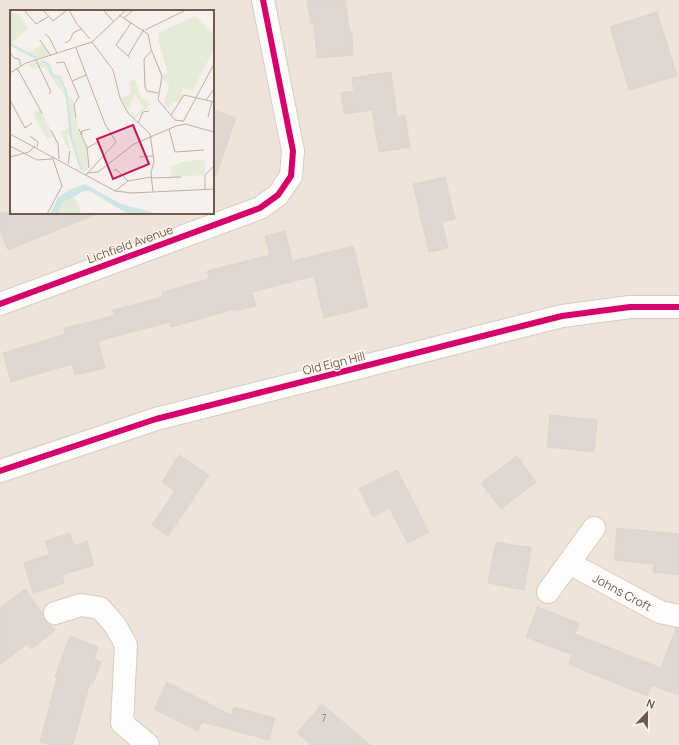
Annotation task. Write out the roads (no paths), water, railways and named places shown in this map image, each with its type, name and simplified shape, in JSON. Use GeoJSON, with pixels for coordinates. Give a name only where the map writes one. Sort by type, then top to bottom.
{"type":"FeatureCollection","features":[{"type":"Feature","properties":{"kind":"street","name":"Lichfield Avenue"},"geometry":{"type":"LineString","coordinates":[[0,304],[260,208],[278,195],[291,176],[293,150],[263,0]]}},
{"type":"Feature","properties":{"kind":"street","name":"Old Eign Hill"},"geometry":{"type":"LineString","coordinates":[[0,471],[156,419],[562,316],[630,307],[679,307]]}},
{"type":"Feature","properties":{"kind":"street"},"geometry":{"type":"LineString","coordinates":[[548,592],[594,528]]}},
{"type":"Feature","properties":{"kind":"street","name":"Johns Croft"},"geometry":{"type":"LineString","coordinates":[[568,563],[660,612],[679,616]]}},
{"type":"Feature","properties":{"kind":"street"},"geometry":{"type":"LineString","coordinates":[[55,613],[81,605],[100,608],[115,625],[126,645],[122,722],[148,745]]}}]}
